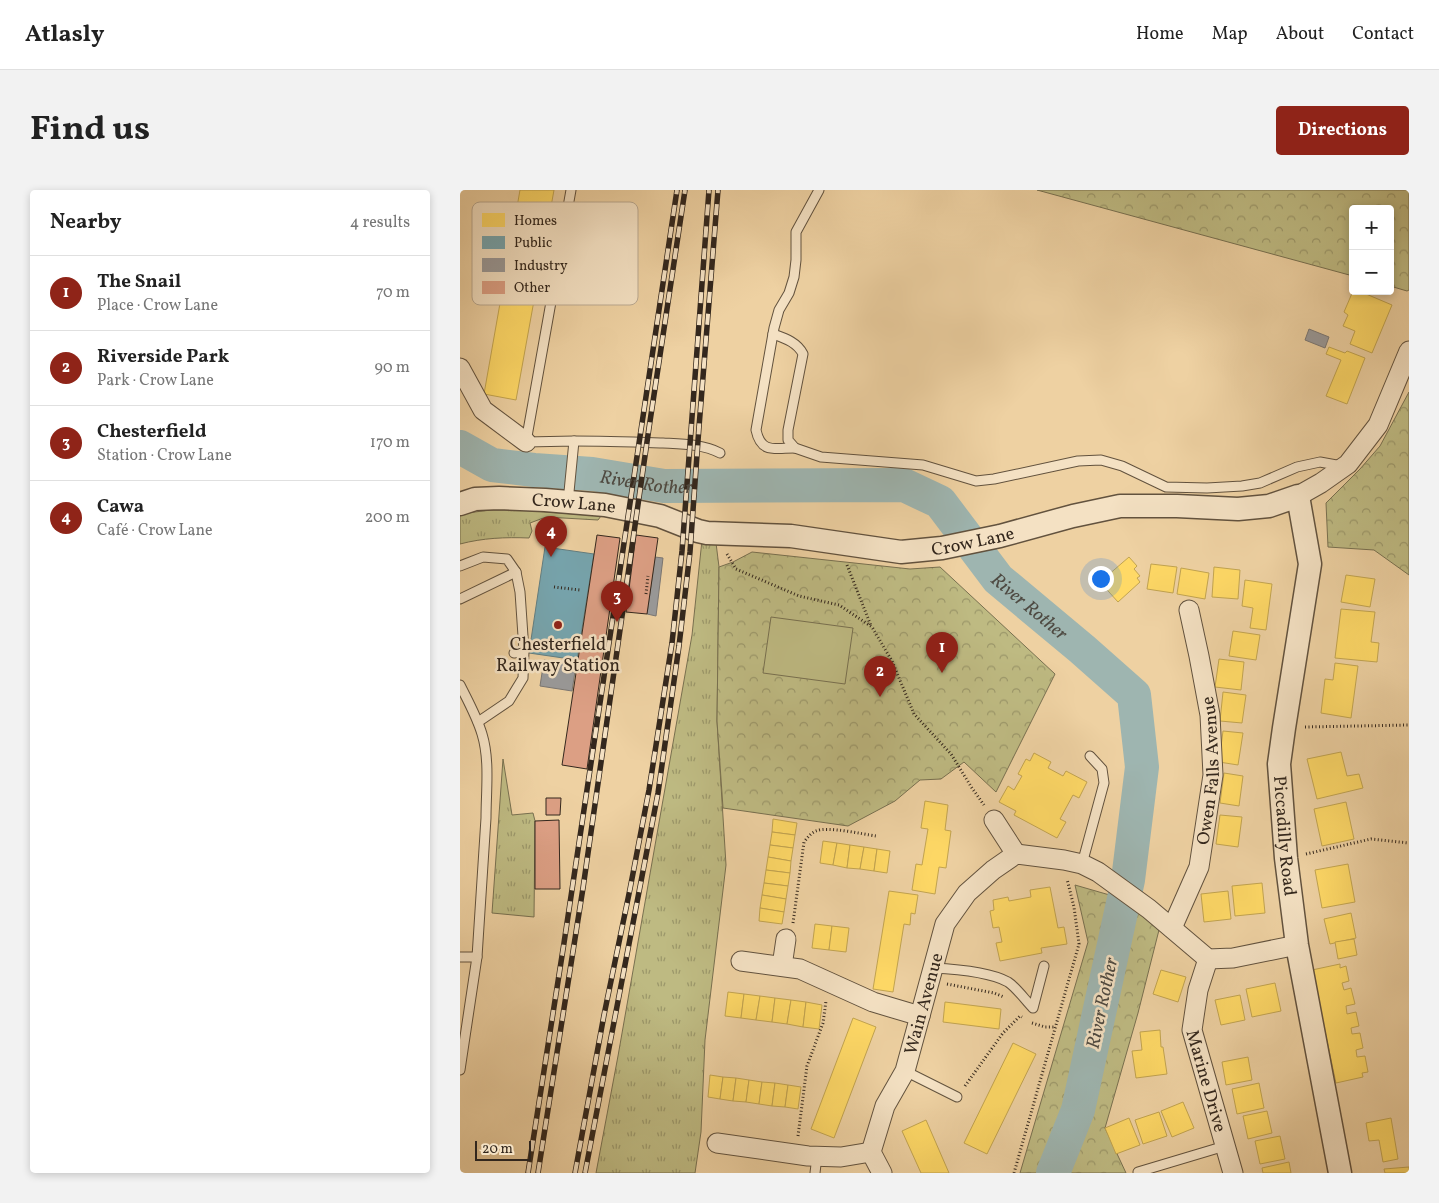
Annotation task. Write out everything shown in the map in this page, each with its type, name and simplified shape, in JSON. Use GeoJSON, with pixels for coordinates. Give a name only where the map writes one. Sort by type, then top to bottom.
{"type":"FeatureCollection","features":[{"type":"Feature","properties":{"kind":"street","name":"Crow Lane"},"geometry":{"type":"LineString","coordinates":[[460,504],[475,499],[568,497],[660,516],[698,531],[719,534],[791,536],[901,552],[942,548],[1000,536],[1073,516],[1120,506],[1238,509],[1270,506],[1298,496],[1322,483],[1348,464],[1378,425],[1409,351]]}},
{"type":"Feature","properties":{"kind":"street"},"geometry":{"type":"LineString","coordinates":[[460,368],[483,410],[526,442]]}},
{"type":"Feature","properties":{"kind":"street","name":"Piccadilly Road"},"geometry":{"type":"LineString","coordinates":[[1298,496],[1310,564],[1279,764],[1286,858],[1296,944],[1340,1173]]}},
{"type":"Feature","properties":{"kind":"street","name":"Owen Falls Avenue"},"geometry":{"type":"LineString","coordinates":[[1172,928],[1199,867],[1213,776],[1210,715],[1189,610]]}},
{"type":"Feature","properties":{"kind":"street"},"geometry":{"type":"LineString","coordinates":[[994,820],[1016,854],[1081,865],[1149,909],[1208,959],[1233,958],[1296,944]]}},
{"type":"Feature","properties":{"kind":"street","name":"Wain Avenue"},"geometry":{"type":"LineString","coordinates":[[871,1152],[885,1106],[905,1071],[945,924],[967,893],[1016,854]]}},
{"type":"Feature","properties":{"kind":"street"},"geometry":{"type":"LineString","coordinates":[[782,966],[789,933]]}},
{"type":"Feature","properties":{"kind":"street","name":"Marine Drive"},"geometry":{"type":"LineString","coordinates":[[1208,959],[1198,990],[1192,1030],[1233,1173]]}},
{"type":"Feature","properties":{"kind":"street"},"geometry":{"type":"LineString","coordinates":[[741,960],[800,969],[873,1002],[920,1016]]}},
{"type":"Feature","properties":{"kind":"street"},"geometry":{"type":"LineString","coordinates":[[718,1143],[795,1154],[816,1165],[840,1157],[871,1152],[882,1173]]}},
{"type":"Feature","properties":{"kind":"lane"},"geometry":{"type":"LineString","coordinates":[[819,190],[796,232],[794,277],[789,292],[779,310],[773,334],[756,430],[758,440],[763,446],[770,448],[795,448],[821,457],[923,465],[976,481],[994,479],[1078,461],[1101,460],[1122,466],[1166,487],[1181,488],[1242,486],[1260,483],[1297,467],[1320,462],[1345,466]]}},
{"type":"Feature","properties":{"kind":"lane"},"geometry":{"type":"LineString","coordinates":[[550,305],[526,442],[573,444],[617,441],[676,444],[709,447],[720,453]]}},
{"type":"Feature","properties":{"kind":"lane"},"geometry":{"type":"LineString","coordinates":[[773,334],[796,345],[803,354],[788,430],[788,440],[795,448]]}},
{"type":"Feature","properties":{"kind":"lane"},"geometry":{"type":"LineString","coordinates":[[568,497],[573,444]]}},
{"type":"Feature","properties":{"kind":"lane"},"geometry":{"type":"LineString","coordinates":[[460,566],[483,558],[507,559],[516,572],[520,592],[524,651],[523,678],[509,701],[478,722]]}},
{"type":"Feature","properties":{"kind":"lane"},"geometry":{"type":"LineString","coordinates":[[460,598],[516,572]]}},
{"type":"Feature","properties":{"kind":"lane"},"geometry":{"type":"LineString","coordinates":[[514,653],[524,651]]}},
{"type":"Feature","properties":{"kind":"lane"},"geometry":{"type":"LineString","coordinates":[[460,685],[483,736],[486,818],[477,957],[460,1070]]}},
{"type":"Feature","properties":{"kind":"lane"},"geometry":{"type":"LineString","coordinates":[[1081,865],[1104,783],[1102,769],[1090,756]]}},
{"type":"Feature","properties":{"kind":"lane"},"geometry":{"type":"LineString","coordinates":[[460,957],[477,957]]}},
{"type":"Feature","properties":{"kind":"lane"},"geometry":{"type":"LineString","coordinates":[[932,974],[954,969],[991,976],[1008,982],[1033,1008],[1044,966]]}},
{"type":"Feature","properties":{"kind":"lane"},"geometry":{"type":"LineString","coordinates":[[905,1071],[957,1097]]}},
{"type":"Feature","properties":{"kind":"lane"},"geometry":{"type":"LineString","coordinates":[[1138,1172],[1225,1146]]}},
{"type":"Feature","properties":{"kind":"path"},"geometry":{"type":"LineString","coordinates":[[719,534],[719,544],[736,569],[799,596],[839,605],[872,627]]}},
{"type":"Feature","properties":{"kind":"path"},"geometry":{"type":"LineString","coordinates":[[838,543],[872,627],[892,662],[914,714],[951,754],[994,820]]}},
{"type":"Feature","properties":{"kind":"path"},"geometry":{"type":"LineString","coordinates":[[646,594],[648,576]]}},
{"type":"Feature","properties":{"kind":"path"},"geometry":{"type":"LineString","coordinates":[[554,587],[580,590]]}},
{"type":"Feature","properties":{"kind":"path"},"geometry":{"type":"LineString","coordinates":[[1284,728],[1409,725]]}},
{"type":"Feature","properties":{"kind":"path"},"geometry":{"type":"LineString","coordinates":[[789,933],[804,842],[809,835],[817,830],[828,829],[876,836]]}},
{"type":"Feature","properties":{"kind":"path"},"geometry":{"type":"LineString","coordinates":[[1286,858],[1372,839],[1409,843]]}},
{"type":"Feature","properties":{"kind":"path"},"geometry":{"type":"LineString","coordinates":[[1014,1173],[1079,944],[1070,892],[1081,865]]}},
{"type":"Feature","properties":{"kind":"path"},"geometry":{"type":"LineString","coordinates":[[932,974],[994,993],[1009,1002]]}},
{"type":"Feature","properties":{"kind":"path"},"geometry":{"type":"LineString","coordinates":[[795,1154],[807,1066],[823,1022],[828,981]]}},
{"type":"Feature","properties":{"kind":"path"},"geometry":{"type":"LineString","coordinates":[[1017,1011],[1020,1016],[1032,1023],[1044,1027],[1056,1027]]}},
{"type":"Feature","properties":{"kind":"path"},"geometry":{"type":"LineString","coordinates":[[957,1097],[1003,1033],[1020,1016]]}},
{"type":"Feature","properties":{"kind":"green space"},"geometry":{"type":"Polygon","coordinates":[[[1037,190],[1409,190],[1409,290],[1394,287],[1394,205],[1349,205],[1349,275],[1037,190]]]}},
{"type":"Feature","properties":{"kind":"green space"},"geometry":{"type":"Polygon","coordinates":[[[1409,392],[1409,575],[1374,550],[1328,547],[1326,503],[1380,446],[1409,392]]]}},
{"type":"Feature","properties":{"kind":"green space"},"geometry":{"type":"Polygon","coordinates":[[[490,510],[520,510],[601,516],[598,520],[546,517],[530,523],[532,531],[529,538],[494,538],[460,544],[460,514],[490,510]]]}},
{"type":"Feature","properties":{"kind":"green space"},"geometry":{"type":"Polygon","coordinates":[[[702,540],[716,543],[719,567],[717,721],[726,865],[705,1040],[701,1132],[695,1173],[596,1173],[692,635],[702,540]]]}},
{"type":"Feature","properties":{"kind":"green space"},"geometry":{"type":"Polygon","coordinates":[[[752,552],[910,569],[940,567],[1055,674],[996,792],[964,762],[941,779],[920,780],[895,801],[848,826],[723,808],[717,721],[719,567],[752,552]]]}},
{"type":"Feature","properties":{"kind":"green space"},"geometry":{"type":"Polygon","coordinates":[[[771,617],[853,628],[845,684],[763,673],[771,617]]]}},
{"type":"Feature","properties":{"kind":"green space"},"geometry":{"type":"Polygon","coordinates":[[[503,759],[512,815],[533,813],[535,821],[534,917],[492,913],[503,759]]]}},
{"type":"Feature","properties":{"kind":"green space"},"geometry":{"type":"Polygon","coordinates":[[[1075,885],[1113,896],[1160,926],[1138,1013],[1105,1128],[1126,1173],[1020,1173],[1088,942],[1075,885]]]}},
{"type":"Feature","properties":{"kind":"building: Homes"},"geometry":{"type":"Polygon","coordinates":[[[520,190],[554,190],[552,202],[518,202],[520,190]]]}},
{"type":"Feature","properties":{"kind":"building: Homes"},"geometry":{"type":"Polygon","coordinates":[[[1351,295],[1368,295],[1392,305],[1372,353],[1350,344],[1355,331],[1343,326],[1348,315],[1344,312],[1351,295]]]}},
{"type":"Feature","properties":{"kind":"building: Homes"},"geometry":{"type":"Polygon","coordinates":[[[500,305],[533,305],[516,400],[484,394],[500,305]]]}},
{"type":"Feature","properties":{"kind":"building: Homes"},"geometry":{"type":"Polygon","coordinates":[[[1329,347],[1365,358],[1347,404],[1326,396],[1341,360],[1326,354],[1329,347]]]}},
{"type":"Feature","properties":{"kind":"building: Homes"},"geometry":{"type":"Polygon","coordinates":[[[1129,557],[1137,566],[1134,569],[1140,576],[1137,578],[1140,582],[1118,602],[1100,582],[1129,557]]]}},
{"type":"Feature","properties":{"kind":"building: Homes"},"geometry":{"type":"Polygon","coordinates":[[[1151,564],[1177,567],[1173,593],[1147,589],[1151,564]]]}},
{"type":"Feature","properties":{"kind":"building: Homes"},"geometry":{"type":"Polygon","coordinates":[[[1214,567],[1240,570],[1238,599],[1212,597],[1214,567]]]}},
{"type":"Feature","properties":{"kind":"building: Homes"},"geometry":{"type":"Polygon","coordinates":[[[1181,568],[1209,573],[1205,599],[1177,594],[1181,568]]]}},
{"type":"Feature","properties":{"kind":"building: Homes"},"geometry":{"type":"Polygon","coordinates":[[[1346,575],[1375,579],[1370,607],[1341,602],[1346,575]]]}},
{"type":"Feature","properties":{"kind":"building: Homes"},"geometry":{"type":"Polygon","coordinates":[[[1245,580],[1272,584],[1266,630],[1250,628],[1253,608],[1242,606],[1245,580]]]}},
{"type":"Feature","properties":{"kind":"building: Homes"},"geometry":{"type":"Polygon","coordinates":[[[1341,609],[1375,612],[1371,642],[1379,643],[1377,662],[1335,658],[1341,609]]]}},
{"type":"Feature","properties":{"kind":"building: Homes"},"geometry":{"type":"Polygon","coordinates":[[[1233,631],[1260,635],[1256,660],[1229,656],[1233,631]]]}},
{"type":"Feature","properties":{"kind":"building: Homes"},"geometry":{"type":"Polygon","coordinates":[[[1219,659],[1244,662],[1241,690],[1215,687],[1219,659]]]}},
{"type":"Feature","properties":{"kind":"building: Homes"},"geometry":{"type":"Polygon","coordinates":[[[1335,663],[1358,666],[1351,718],[1321,713],[1325,679],[1333,680],[1335,663]]]}},
{"type":"Feature","properties":{"kind":"building: Homes"},"geometry":{"type":"Polygon","coordinates":[[[1223,692],[1246,695],[1242,723],[1220,721],[1223,692]]]}},
{"type":"Feature","properties":{"kind":"building: Homes"},"geometry":{"type":"Polygon","coordinates":[[[1223,731],[1243,733],[1238,765],[1219,762],[1223,731]]]}},
{"type":"Feature","properties":{"kind":"building: Homes"},"geometry":{"type":"Polygon","coordinates":[[[1341,752],[1347,776],[1359,774],[1363,788],[1317,799],[1307,759],[1341,752]]]}},
{"type":"Feature","properties":{"kind":"building: Homes"},"geometry":{"type":"Polygon","coordinates":[[[1034,753],[1051,762],[1048,768],[1063,776],[1066,771],[1087,782],[1079,798],[1073,795],[1060,819],[1066,822],[1057,838],[1014,815],[1016,811],[999,802],[1008,786],[1014,790],[1022,776],[1018,774],[1026,759],[1030,761],[1034,753]]]}},
{"type":"Feature","properties":{"kind":"building: Homes"},"geometry":{"type":"Polygon","coordinates":[[[1224,773],[1243,776],[1239,806],[1220,803],[1224,773]]]}},
{"type":"Feature","properties":{"kind":"building: Homes"},"geometry":{"type":"Polygon","coordinates":[[[925,801],[948,805],[945,830],[951,831],[946,868],[939,867],[935,894],[912,890],[916,864],[922,865],[928,829],[921,828],[925,801]]]}},
{"type":"Feature","properties":{"kind":"building: Homes"},"geometry":{"type":"Polygon","coordinates":[[[1346,802],[1354,839],[1322,846],[1314,809],[1346,802]]]}},
{"type":"Feature","properties":{"kind":"building: Homes"},"geometry":{"type":"Polygon","coordinates":[[[1220,815],[1242,817],[1238,847],[1216,844],[1220,815]]]}},
{"type":"Feature","properties":{"kind":"building: Homes"},"geometry":{"type":"Polygon","coordinates":[[[773,819],[797,823],[795,835],[772,832],[773,819]]]}},
{"type":"Feature","properties":{"kind":"building: Homes"},"geometry":{"type":"Polygon","coordinates":[[[772,832],[795,835],[793,848],[770,845],[772,832]]]}},
{"type":"Feature","properties":{"kind":"building: Homes"},"geometry":{"type":"Polygon","coordinates":[[[823,841],[837,843],[833,865],[820,863],[823,841]]]}},
{"type":"Feature","properties":{"kind":"building: Homes"},"geometry":{"type":"Polygon","coordinates":[[[837,843],[850,845],[847,868],[833,865],[837,843]]]}},
{"type":"Feature","properties":{"kind":"building: Homes"},"geometry":{"type":"Polygon","coordinates":[[[770,845],[793,848],[791,861],[768,857],[770,845]]]}},
{"type":"Feature","properties":{"kind":"building: Homes"},"geometry":{"type":"Polygon","coordinates":[[[850,845],[864,847],[860,869],[847,868],[850,845]]]}},
{"type":"Feature","properties":{"kind":"building: Homes"},"geometry":{"type":"Polygon","coordinates":[[[864,847],[877,849],[874,871],[860,869],[864,847]]]}},
{"type":"Feature","properties":{"kind":"building: Homes"},"geometry":{"type":"Polygon","coordinates":[[[877,849],[890,851],[887,873],[874,871],[877,849]]]}},
{"type":"Feature","properties":{"kind":"building: Homes"},"geometry":{"type":"Polygon","coordinates":[[[768,857],[791,861],[790,873],[766,870],[768,857]]]}},
{"type":"Feature","properties":{"kind":"building: Homes"},"geometry":{"type":"Polygon","coordinates":[[[1348,864],[1355,902],[1322,908],[1315,870],[1348,864]]]}},
{"type":"Feature","properties":{"kind":"building: Homes"},"geometry":{"type":"Polygon","coordinates":[[[766,870],[790,873],[788,886],[764,883],[766,870]]]}},
{"type":"Feature","properties":{"kind":"building: Homes"},"geometry":{"type":"Polygon","coordinates":[[[764,883],[788,886],[786,899],[762,895],[764,883]]]}},
{"type":"Feature","properties":{"kind":"building: Homes"},"geometry":{"type":"Polygon","coordinates":[[[1262,883],[1265,913],[1235,916],[1232,886],[1262,883]]]}},
{"type":"Feature","properties":{"kind":"building: Homes"},"geometry":{"type":"Polygon","coordinates":[[[1050,887],[1058,928],[1064,927],[1067,944],[1041,948],[1042,953],[1000,961],[996,943],[1002,942],[999,927],[993,928],[990,911],[994,910],[993,900],[1008,897],[1009,901],[1031,897],[1030,890],[1050,887]]]}},
{"type":"Feature","properties":{"kind":"building: Homes"},"geometry":{"type":"Polygon","coordinates":[[[889,891],[918,895],[915,914],[911,913],[910,925],[904,924],[893,992],[873,989],[889,891]]]}},
{"type":"Feature","properties":{"kind":"building: Homes"},"geometry":{"type":"Polygon","coordinates":[[[1228,891],[1231,919],[1204,922],[1201,894],[1228,891]]]}},
{"type":"Feature","properties":{"kind":"building: Homes"},"geometry":{"type":"Polygon","coordinates":[[[762,895],[786,899],[784,912],[760,908],[762,895]]]}},
{"type":"Feature","properties":{"kind":"building: Homes"},"geometry":{"type":"Polygon","coordinates":[[[760,908],[784,912],[782,924],[759,921],[760,908]]]}},
{"type":"Feature","properties":{"kind":"building: Homes"},"geometry":{"type":"Polygon","coordinates":[[[1351,913],[1356,938],[1330,944],[1324,919],[1351,913]]]}},
{"type":"Feature","properties":{"kind":"building: Homes"},"geometry":{"type":"Polygon","coordinates":[[[815,924],[832,926],[829,950],[812,948],[815,924]]]}},
{"type":"Feature","properties":{"kind":"building: Homes"},"geometry":{"type":"Polygon","coordinates":[[[832,926],[849,928],[846,952],[829,950],[832,926]]]}},
{"type":"Feature","properties":{"kind":"building: Homes"},"geometry":{"type":"Polygon","coordinates":[[[1354,939],[1357,955],[1338,959],[1335,942],[1354,939]]]}},
{"type":"Feature","properties":{"kind":"building: Homes"},"geometry":{"type":"Polygon","coordinates":[[[1340,964],[1340,968],[1346,966],[1349,981],[1342,983],[1344,990],[1351,988],[1355,1004],[1346,1006],[1347,1014],[1356,1012],[1359,1026],[1351,1028],[1352,1034],[1360,1033],[1363,1048],[1356,1050],[1357,1057],[1365,1056],[1368,1072],[1362,1073],[1363,1077],[1336,1083],[1312,970],[1340,964]]]}},
{"type":"Feature","properties":{"kind":"building: Homes"},"geometry":{"type":"Polygon","coordinates":[[[1161,970],[1186,977],[1178,1002],[1153,994],[1161,970]]]}},
{"type":"Feature","properties":{"kind":"building: Homes"},"geometry":{"type":"Polygon","coordinates":[[[1275,983],[1281,1011],[1252,1017],[1246,989],[1275,983]]]}},
{"type":"Feature","properties":{"kind":"building: Homes"},"geometry":{"type":"Polygon","coordinates":[[[728,992],[744,994],[741,1018],[725,1016],[728,992]]]}},
{"type":"Feature","properties":{"kind":"building: Homes"},"geometry":{"type":"Polygon","coordinates":[[[744,994],[760,996],[756,1020],[741,1018],[744,994]]]}},
{"type":"Feature","properties":{"kind":"building: Homes"},"geometry":{"type":"Polygon","coordinates":[[[1240,995],[1245,1020],[1221,1025],[1215,1000],[1240,995]]]}},
{"type":"Feature","properties":{"kind":"building: Homes"},"geometry":{"type":"Polygon","coordinates":[[[760,996],[775,998],[772,1022],[756,1020],[760,996]]]}},
{"type":"Feature","properties":{"kind":"building: Homes"},"geometry":{"type":"Polygon","coordinates":[[[775,998],[791,1000],[787,1024],[772,1022],[775,998]]]}},
{"type":"Feature","properties":{"kind":"building: Homes"},"geometry":{"type":"Polygon","coordinates":[[[791,1000],[806,1002],[803,1027],[787,1024],[791,1000]]]}},
{"type":"Feature","properties":{"kind":"building: Homes"},"geometry":{"type":"Polygon","coordinates":[[[806,1002],[822,1005],[819,1029],[803,1027],[806,1002]]]}},
{"type":"Feature","properties":{"kind":"building: Homes"},"geometry":{"type":"Polygon","coordinates":[[[945,1002],[1001,1009],[999,1029],[943,1022],[945,1002]]]}},
{"type":"Feature","properties":{"kind":"building: Homes"},"geometry":{"type":"Polygon","coordinates":[[[853,1018],[876,1027],[834,1138],[811,1129],[853,1018]]]}},
{"type":"Feature","properties":{"kind":"building: Homes"},"geometry":{"type":"Polygon","coordinates":[[[1160,1030],[1161,1047],[1163,1047],[1167,1074],[1136,1078],[1132,1051],[1142,1050],[1140,1032],[1160,1030]]]}},
{"type":"Feature","properties":{"kind":"building: Homes"},"geometry":{"type":"Polygon","coordinates":[[[1013,1043],[1036,1054],[987,1154],[964,1143],[1013,1043]]]}},
{"type":"Feature","properties":{"kind":"building: Homes"},"geometry":{"type":"Polygon","coordinates":[[[1248,1057],[1252,1080],[1226,1085],[1222,1062],[1248,1057]]]}},
{"type":"Feature","properties":{"kind":"building: Homes"},"geometry":{"type":"Polygon","coordinates":[[[710,1075],[723,1077],[720,1099],[708,1097],[710,1075]]]}},
{"type":"Feature","properties":{"kind":"building: Homes"},"geometry":{"type":"Polygon","coordinates":[[[723,1077],[736,1078],[733,1101],[720,1099],[723,1077]]]}},
{"type":"Feature","properties":{"kind":"building: Homes"},"geometry":{"type":"Polygon","coordinates":[[[736,1078],[749,1080],[746,1102],[733,1101],[736,1078]]]}},
{"type":"Feature","properties":{"kind":"building: Homes"},"geometry":{"type":"Polygon","coordinates":[[[749,1080],[762,1082],[759,1104],[746,1102],[749,1080]]]}},
{"type":"Feature","properties":{"kind":"building: Homes"},"geometry":{"type":"Polygon","coordinates":[[[762,1082],[775,1083],[772,1106],[759,1104],[762,1082]]]}},
{"type":"Feature","properties":{"kind":"building: Homes"},"geometry":{"type":"Polygon","coordinates":[[[775,1083],[788,1085],[785,1107],[772,1106],[775,1083]]]}},
{"type":"Feature","properties":{"kind":"building: Homes"},"geometry":{"type":"Polygon","coordinates":[[[1259,1083],[1264,1108],[1237,1114],[1232,1089],[1259,1083]]]}},
{"type":"Feature","properties":{"kind":"building: Homes"},"geometry":{"type":"Polygon","coordinates":[[[788,1085],[801,1087],[798,1109],[785,1107],[788,1085]]]}},
{"type":"Feature","properties":{"kind":"building: Homes"},"geometry":{"type":"Polygon","coordinates":[[[1183,1102],[1194,1128],[1172,1137],[1161,1111],[1183,1102]]]}},
{"type":"Feature","properties":{"kind":"building: Homes"},"geometry":{"type":"Polygon","coordinates":[[[1267,1111],[1272,1133],[1248,1139],[1243,1116],[1267,1111]]]}},
{"type":"Feature","properties":{"kind":"building: Homes"},"geometry":{"type":"Polygon","coordinates":[[[1159,1112],[1167,1136],[1143,1144],[1135,1120],[1159,1112]]]}},
{"type":"Feature","properties":{"kind":"building: Homes"},"geometry":{"type":"Polygon","coordinates":[[[1129,1118],[1140,1145],[1116,1154],[1105,1128],[1129,1118]]]}},
{"type":"Feature","properties":{"kind":"building: Homes"},"geometry":{"type":"Polygon","coordinates":[[[1391,1118],[1398,1159],[1383,1162],[1379,1140],[1369,1141],[1366,1123],[1391,1118]]]}},
{"type":"Feature","properties":{"kind":"building: Homes"},"geometry":{"type":"Polygon","coordinates":[[[926,1120],[949,1173],[921,1173],[902,1131],[926,1120]]]}},
{"type":"Feature","properties":{"kind":"building: Homes"},"geometry":{"type":"Polygon","coordinates":[[[1280,1136],[1285,1159],[1260,1164],[1255,1141],[1280,1136]]]}},
{"type":"Feature","properties":{"kind":"building: Homes"},"geometry":{"type":"Polygon","coordinates":[[[1289,1162],[1291,1173],[1263,1173],[1262,1168],[1289,1162]]]}},
{"type":"Feature","properties":{"kind":"building: Homes"},"geometry":{"type":"Polygon","coordinates":[[[1409,1167],[1409,1173],[1385,1173],[1384,1169],[1409,1167]]]}},
{"type":"Feature","properties":{"kind":"building: Public","name":"Chesterfield Railway Station"},"geometry":{"type":"Polygon","coordinates":[[[545,547],[594,554],[577,660],[529,653],[545,547]]]}},
{"type":"Feature","properties":{"kind":"building: Industry"},"geometry":{"type":"Polygon","coordinates":[[[1309,329],[1329,337],[1325,348],[1305,340],[1309,329]]]}},
{"type":"Feature","properties":{"kind":"building: Industry"},"geometry":{"type":"Polygon","coordinates":[[[655,557],[663,558],[656,616],[647,614],[655,557]]]}},
{"type":"Feature","properties":{"kind":"building: Industry"},"geometry":{"type":"Polygon","coordinates":[[[544,660],[576,665],[572,691],[540,686],[544,660]]]}},
{"type":"Feature","properties":{"kind":"building: Other"},"geometry":{"type":"Polygon","coordinates":[[[597,535],[620,538],[587,769],[562,765],[597,535]]]}},
{"type":"Feature","properties":{"kind":"building: Other"},"geometry":{"type":"Polygon","coordinates":[[[636,535],[658,538],[647,614],[626,612],[636,535]]]}},
{"type":"Feature","properties":{"kind":"building: Other"},"geometry":{"type":"Polygon","coordinates":[[[546,798],[561,798],[560,815],[546,815],[546,798]]]}},
{"type":"Feature","properties":{"kind":"building: Other"},"geometry":{"type":"Polygon","coordinates":[[[559,820],[560,889],[535,889],[535,821],[559,820]]]}},
{"type":"Feature","properties":{"kind":"waterway","name":"River Rother"},"geometry":{"type":"LineString","coordinates":[[460,447],[492,465],[592,474],[664,486],[904,485],[940,502],[998,579],[1134,695],[1142,767],[1128,880],[1078,1110],[1053,1173]]}},
{"type":"Feature","properties":{"kind":"railway"},"geometry":{"type":"LineString","coordinates":[[528,1173],[677,190]]}},
{"type":"Feature","properties":{"kind":"railway"},"geometry":{"type":"LineString","coordinates":[[538,1173],[583,888],[685,190]]}},
{"type":"Feature","properties":{"kind":"railway"},"geometry":{"type":"LineString","coordinates":[[575,1173],[649,790],[672,643],[682,551],[709,190]]}},
{"type":"Feature","properties":{"kind":"railway"},"geometry":{"type":"LineString","coordinates":[[585,1173],[658,793],[679,646],[690,552],[718,190]]}},
{"type":"Feature","properties":{"kind":"place","name":"Cawa"},"geometry":{"type":"Point","coordinates":[551,557]}},
{"type":"Feature","properties":{"kind":"place","name":"Chesterfield"},"geometry":{"type":"Point","coordinates":[617,622]}},
{"type":"Feature","properties":{"kind":"place","name":"Chesterfield Railway Station"},"geometry":{"type":"Point","coordinates":[558,625]}},
{"type":"Feature","properties":{"kind":"place","name":"The Snail"},"geometry":{"type":"Point","coordinates":[942,673]}},
{"type":"Feature","properties":{"kind":"place","name":"Riverside Park"},"geometry":{"type":"Point","coordinates":[880,697]}}]}
